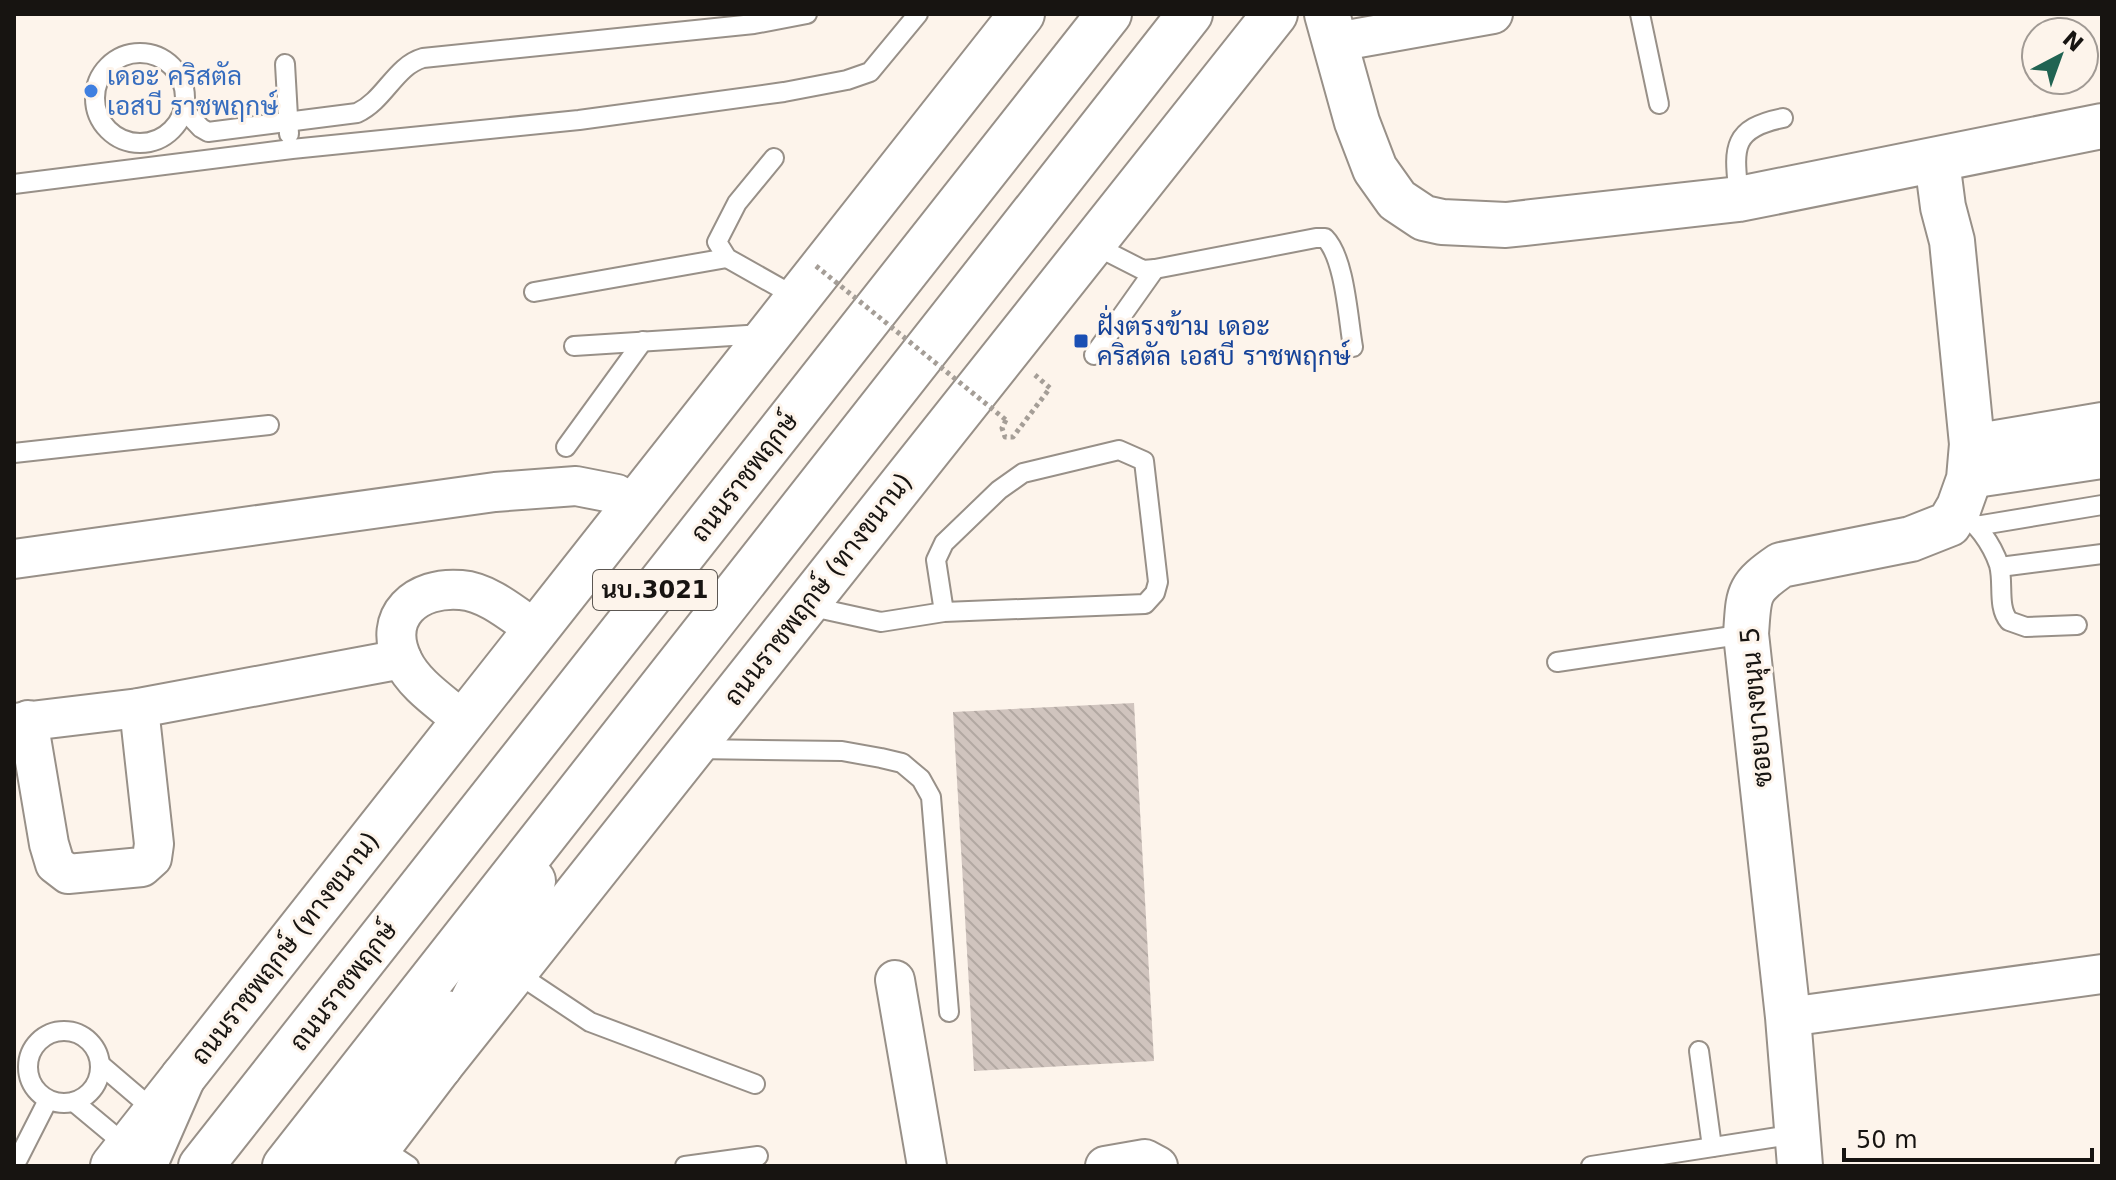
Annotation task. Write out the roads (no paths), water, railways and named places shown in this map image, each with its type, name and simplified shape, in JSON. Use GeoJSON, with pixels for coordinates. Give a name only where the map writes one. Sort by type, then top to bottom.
{"type":"FeatureCollection","features":[{"type":"Feature","properties":{"kind":"main road","name":"ถนนราชพฤกษ์ (ทางขนาน)"},"geometry":{"type":"LineString","coordinates":[[128,1160],[156,1112],[183,1077],[770,334],[807,282],[1022,14]]}},
{"type":"Feature","properties":{"kind":"main road","name":"ถนนราชพฤกษ์"},"geometry":{"type":"LineString","coordinates":[[201,1166],[1109,14]]}},
{"type":"Feature","properties":{"kind":"main road","name":"นบ.3021"},"geometry":{"type":"LineString","coordinates":[[285,1166],[1190,14]]}},
{"type":"Feature","properties":{"kind":"main road","name":"ถนนราชพฤกษ์ (ทางขนาน)"},"geometry":{"type":"LineString","coordinates":[[509,955],[692,749],[1275,14]]}},
{"type":"Feature","properties":{"kind":"main road"},"geometry":{"type":"LineString","coordinates":[[1332,28],[1357,122],[1375,169],[1397,200],[1424,218],[1442,222],[1506,225],[1739,199],[2102,126]]}},
{"type":"Feature","properties":{"kind":"main road"},"geometry":{"type":"LineString","coordinates":[[1937,161],[1943,207],[1952,241],[1969,489]]}},
{"type":"Feature","properties":{"kind":"main road","name":"ซอยบางขนุน 5"},"geometry":{"type":"LineString","coordinates":[[1799,1150],[1788,1017],[1746,634],[1749,594],[1765,576],[1781,565],[1911,539],[1949,524],[1969,489]]}},
{"type":"Feature","properties":{"kind":"main road"},"geometry":{"type":"LineString","coordinates":[[328,1166],[380,1148],[440,1066],[509,955],[575,796]]}},
{"type":"Feature","properties":{"kind":"main road"},"geometry":{"type":"LineString","coordinates":[[380,1148],[509,955]]}},
{"type":"Feature","properties":{"kind":"main road"},"geometry":{"type":"LineString","coordinates":[[128,1160],[183,1077]]}},
{"type":"Feature","properties":{"kind":"street"},"geometry":{"type":"LineString","coordinates":[[1332,28],[1493,14]]}},
{"type":"Feature","properties":{"kind":"street"},"geometry":{"type":"LineString","coordinates":[[1969,489],[2102,422]]}},
{"type":"Feature","properties":{"kind":"street"},"geometry":{"type":"LineString","coordinates":[[1969,489],[2102,459]]}},
{"type":"Feature","properties":{"kind":"street"},"geometry":{"type":"LineString","coordinates":[[14,559],[495,492],[576,486],[617,494],[635,504]]}},
{"type":"Feature","properties":{"kind":"street"},"geometry":{"type":"LineString","coordinates":[[463,721],[415,679],[402,659],[396,637],[398,619],[409,604],[422,595],[461,590],[483,595],[536,630]]}},
{"type":"Feature","properties":{"kind":"street"},"geometry":{"type":"LineString","coordinates":[[139,708],[154,844],[152,858],[142,867],[68,874],[55,864],[21,722],[139,708],[402,659]]}},
{"type":"Feature","properties":{"kind":"street"},"geometry":{"type":"LineString","coordinates":[[1788,1017],[2102,974]]}},
{"type":"Feature","properties":{"kind":"street"},"geometry":{"type":"LineString","coordinates":[[895,980],[927,1166]]}},
{"type":"Feature","properties":{"kind":"street"},"geometry":{"type":"LineString","coordinates":[[1105,1166],[1145,1159],[1158,1166]]}},
{"type":"Feature","properties":{"kind":"lane"},"geometry":{"type":"LineString","coordinates":[[183,109],[208,132],[357,113],[369,106],[411,62],[423,58],[754,24],[807,14]]}},
{"type":"Feature","properties":{"kind":"lane"},"geometry":{"type":"LineString","coordinates":[[14,184],[132,167],[579,120],[784,92],[847,80],[870,72],[918,14]]}},
{"type":"Feature","properties":{"kind":"lane"},"geometry":{"type":"LineString","coordinates":[[1640,14],[1659,104]]}},
{"type":"Feature","properties":{"kind":"lane"},"geometry":{"type":"LineString","coordinates":[[150,54],[163,60],[181,81],[183,109],[169,133],[144,143],[129,143],[105,128],[98,116],[96,88],[101,75],[122,57],[150,54]]}},
{"type":"Feature","properties":{"kind":"lane"},"geometry":{"type":"LineString","coordinates":[[285,64],[287,122],[292,149]]}},
{"type":"Feature","properties":{"kind":"lane"},"geometry":{"type":"LineString","coordinates":[[369,106],[377,140]]}},
{"type":"Feature","properties":{"kind":"lane"},"geometry":{"type":"LineString","coordinates":[[1739,199],[1735,152],[1742,137],[1758,124],[1783,118]]}},
{"type":"Feature","properties":{"kind":"lane"},"geometry":{"type":"LineString","coordinates":[[129,143],[132,167]]}},
{"type":"Feature","properties":{"kind":"lane"},"geometry":{"type":"LineString","coordinates":[[727,258],[717,242],[737,203],[774,158]]}},
{"type":"Feature","properties":{"kind":"lane"},"geometry":{"type":"LineString","coordinates":[[1092,244],[1143,270],[1325,238],[1331,244],[1339,266],[1353,347]]}},
{"type":"Feature","properties":{"kind":"lane"},"geometry":{"type":"LineString","coordinates":[[534,292],[727,258],[807,282]]}},
{"type":"Feature","properties":{"kind":"lane"},"geometry":{"type":"LineString","coordinates":[[1094,355],[1155,269]]}},
{"type":"Feature","properties":{"kind":"lane"},"geometry":{"type":"LineString","coordinates":[[574,346],[770,334]]}},
{"type":"Feature","properties":{"kind":"lane"},"geometry":{"type":"LineString","coordinates":[[566,447],[643,341]]}},
{"type":"Feature","properties":{"kind":"lane"},"geometry":{"type":"LineString","coordinates":[[14,453],[269,425]]}},
{"type":"Feature","properties":{"kind":"lane"},"geometry":{"type":"LineString","coordinates":[[805,605],[881,622],[944,612],[1145,604],[1155,593],[1158,582],[1144,461],[1119,450],[1023,473],[999,490],[944,543],[936,560],[944,612]]}},
{"type":"Feature","properties":{"kind":"lane"},"geometry":{"type":"LineString","coordinates":[[2077,625],[2026,627],[2009,621],[2003,611],[2000,567],[1969,489],[2102,505]]}},
{"type":"Feature","properties":{"kind":"lane"},"geometry":{"type":"LineString","coordinates":[[2000,567],[2102,554]]}},
{"type":"Feature","properties":{"kind":"lane"},"geometry":{"type":"LineString","coordinates":[[1557,662],[1746,634]]}},
{"type":"Feature","properties":{"kind":"lane"},"geometry":{"type":"LineString","coordinates":[[692,749],[842,751],[902,763],[921,779],[931,797],[949,1012]]}},
{"type":"Feature","properties":{"kind":"lane"},"geometry":{"type":"LineString","coordinates":[[509,955],[590,1022],[755,1084]]}},
{"type":"Feature","properties":{"kind":"lane"},"geometry":{"type":"LineString","coordinates":[[101,1065],[94,1088],[85,1097],[61,1104],[38,1093],[28,1069],[29,1057],[44,1037],[55,1031],[80,1034],[91,1042],[101,1065],[156,1112]]}},
{"type":"Feature","properties":{"kind":"lane"},"geometry":{"type":"LineString","coordinates":[[1699,1051],[1712,1147]]}},
{"type":"Feature","properties":{"kind":"lane"},"geometry":{"type":"LineString","coordinates":[[18,1159],[48,1100]]}},
{"type":"Feature","properties":{"kind":"lane"},"geometry":{"type":"LineString","coordinates":[[74,1102],[128,1160]]}},
{"type":"Feature","properties":{"kind":"lane"},"geometry":{"type":"LineString","coordinates":[[1591,1166],[1712,1147],[1799,1150]]}},
{"type":"Feature","properties":{"kind":"lane"},"geometry":{"type":"LineString","coordinates":[[685,1166],[758,1156]]}},
{"type":"Feature","properties":{"kind":"place","name":"เดอะ คริสตัล เอสบี ราชพฤกษ์"},"geometry":{"type":"Point","coordinates":[91,91]}},
{"type":"Feature","properties":{"kind":"place","name":"ฝั่งตรงข้าม เดอะ คริสตัล เอสบี ราชพฤกษ์"},"geometry":{"type":"Point","coordinates":[1081,341]}}]}
